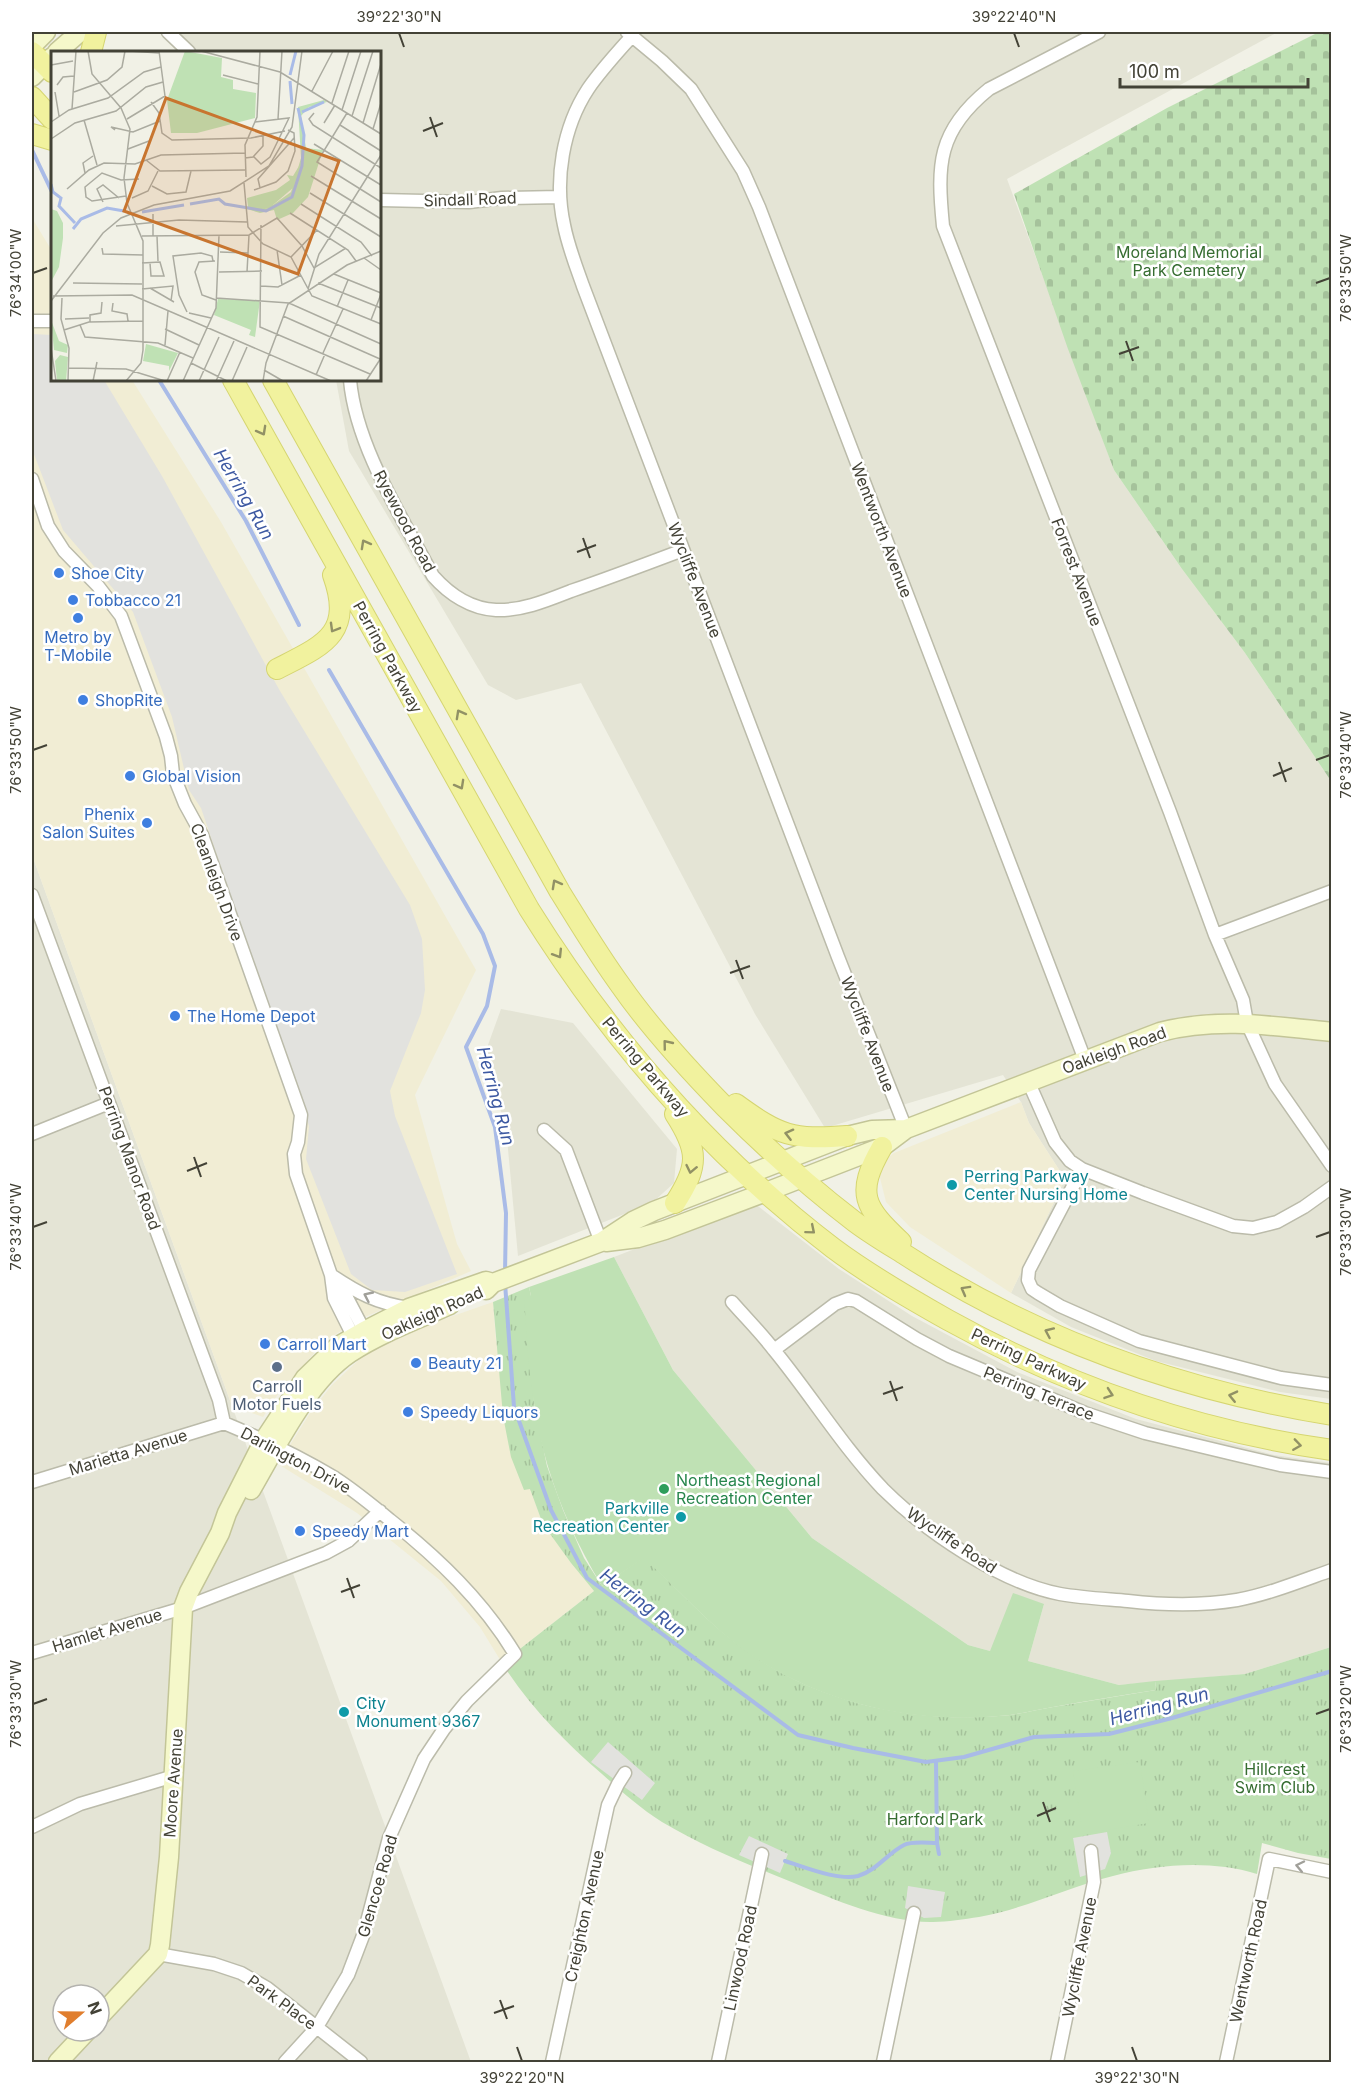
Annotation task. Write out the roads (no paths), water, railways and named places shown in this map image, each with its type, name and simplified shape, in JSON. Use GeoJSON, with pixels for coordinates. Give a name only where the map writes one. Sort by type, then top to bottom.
{"type":"FeatureCollection","features":[{"type":"Feature","properties":{"kind":"main road"},"geometry":{"type":"LineString","coordinates":[[91,51],[96,32]]}},
{"type":"Feature","properties":{"kind":"main road"},"geometry":{"type":"LineString","coordinates":[[32,97],[51,118]]}},
{"type":"Feature","properties":{"kind":"main road"},"geometry":{"type":"LineString","coordinates":[[32,134],[51,140]]}},
{"type":"Feature","properties":{"kind":"main road","name":"Perring Parkway"},"geometry":{"type":"LineString","coordinates":[[234,381],[529,909],[562,961],[626,1046],[692,1122],[766,1192],[834,1249],[911,1300],[984,1340],[1096,1389],[1182,1418],[1282,1443],[1332,1450]]}},
{"type":"Feature","properties":{"kind":"main road","name":"Perring Parkway"},"geometry":{"type":"LineString","coordinates":[[274,381],[560,892],[622,988],[690,1072],[781,1161],[857,1224],[930,1271],[999,1310],[1105,1355],[1157,1374],[1216,1392],[1285,1408],[1332,1415]]}},
{"type":"Feature","properties":{"kind":"main road"},"geometry":{"type":"LineString","coordinates":[[277,669],[322,645],[339,622],[341,606],[338,587],[319,533]]}},
{"type":"Feature","properties":{"kind":"main road"},"geometry":{"type":"LineString","coordinates":[[626,1046],[688,1137],[694,1163],[691,1174],[675,1203]]}},
{"type":"Feature","properties":{"kind":"main road"},"geometry":{"type":"LineString","coordinates":[[690,1072],[764,1124],[781,1133],[816,1138],[847,1136]]}},
{"type":"Feature","properties":{"kind":"main road"},"geometry":{"type":"LineString","coordinates":[[882,1147],[867,1177],[868,1202],[882,1224],[930,1271]]}},
{"type":"Feature","properties":{"kind":"street"},"geometry":{"type":"LineString","coordinates":[[32,46],[46,32]]}},
{"type":"Feature","properties":{"kind":"street"},"geometry":{"type":"LineString","coordinates":[[58,51],[80,32]]}},
{"type":"Feature","properties":{"kind":"street"},"geometry":{"type":"LineString","coordinates":[[168,32],[188,51]]}},
{"type":"Feature","properties":{"kind":"street","name":"Forrest Avenue"},"geometry":{"type":"LineString","coordinates":[[1099,32],[988,89],[963,115],[944,146],[940,188],[944,226],[1170,812],[1215,935],[1243,1000],[1247,1023],[1275,1084],[1332,1166]]}},
{"type":"Feature","properties":{"kind":"street","name":"Wycliffe Avenue"},"geometry":{"type":"LineString","coordinates":[[630,34],[587,90],[574,117],[564,151],[560,197],[564,227],[576,266],[683,550],[906,1129]]}},
{"type":"Feature","properties":{"kind":"street","name":"Wentworth Avenue"},"geometry":{"type":"LineString","coordinates":[[630,34],[662,60],[691,89],[743,171],[759,207],[1085,1060]]}},
{"type":"Feature","properties":{"kind":"street","name":"Sindall Road"},"geometry":{"type":"LineString","coordinates":[[381,200],[469,202],[502,198],[560,197]]}},
{"type":"Feature","properties":{"kind":"street"},"geometry":{"type":"LineString","coordinates":[[32,321],[51,321]]}},
{"type":"Feature","properties":{"kind":"street","name":"Ryewood Road"},"geometry":{"type":"LineString","coordinates":[[350,381],[367,449],[433,576],[443,588],[457,598],[475,606],[495,610],[514,609],[574,591],[683,550]]}},
{"type":"Feature","properties":{"kind":"street","name":"Cleanleigh Drive"},"geometry":{"type":"LineString","coordinates":[[32,479],[48,526],[64,551],[98,585],[121,616],[131,639],[166,737],[173,774],[185,804],[202,835],[301,1115],[298,1142],[294,1154],[296,1174],[331,1275],[344,1292],[362,1339]]}},
{"type":"Feature","properties":{"kind":"street"},"geometry":{"type":"LineString","coordinates":[[1215,935],[1332,891]]}},
{"type":"Feature","properties":{"kind":"street","name":"Perring Manor Road"},"geometry":{"type":"LineString","coordinates":[[32,895],[219,1400],[224,1423]]}},
{"type":"Feature","properties":{"kind":"street","name":"Oakleigh Road"},"geometry":{"type":"LineString","coordinates":[[601,1242],[638,1238],[665,1230],[882,1147],[906,1129],[1028,1081],[1174,1028],[1204,1024],[1247,1023],[1332,1032]]}},
{"type":"Feature","properties":{"kind":"street"},"geometry":{"type":"LineString","coordinates":[[1028,1081],[1054,1142],[1070,1161],[1082,1169],[1233,1226],[1253,1228],[1277,1222],[1304,1207],[1332,1187]]}},
{"type":"Feature","properties":{"kind":"street"},"geometry":{"type":"LineString","coordinates":[[32,1134],[110,1103]]}},
{"type":"Feature","properties":{"kind":"street","name":"Oakleigh Road"},"geometry":{"type":"LineString","coordinates":[[362,1339],[389,1331],[489,1289],[494,1283],[601,1242],[633,1221],[781,1161],[847,1136],[872,1130],[906,1129]]}},
{"type":"Feature","properties":{"kind":"street"},"geometry":{"type":"LineString","coordinates":[[544,1130],[566,1150],[601,1242]]}},
{"type":"Feature","properties":{"kind":"street"},"geometry":{"type":"LineString","coordinates":[[1082,1169],[1029,1270],[1028,1276],[1032,1289],[1060,1306],[1139,1341],[1281,1378],[1332,1385]]}},
{"type":"Feature","properties":{"kind":"street"},"geometry":{"type":"LineString","coordinates":[[331,1275],[352,1289],[384,1304],[409,1308]]}},
{"type":"Feature","properties":{"kind":"street","name":"Oakleigh Road"},"geometry":{"type":"LineString","coordinates":[[270,1444],[324,1376],[362,1339],[409,1308],[486,1281],[494,1283]]}},
{"type":"Feature","properties":{"kind":"street","name":"Perring Terrace"},"geometry":{"type":"LineString","coordinates":[[774,1350],[835,1304],[848,1299],[856,1301],[949,1356],[1085,1413],[1145,1433],[1280,1464],[1332,1472]]}},
{"type":"Feature","properties":{"kind":"street","name":"Wycliffe Road"},"geometry":{"type":"LineString","coordinates":[[732,1302],[774,1350],[881,1487],[897,1503],[966,1553],[994,1570],[1028,1585],[1060,1594],[1149,1603],[1203,1604],[1238,1600],[1332,1570]]}},
{"type":"Feature","properties":{"kind":"street","name":"Darlington Drive"},"geometry":{"type":"LineString","coordinates":[[224,1423],[334,1478],[380,1511],[451,1572],[498,1626],[514,1654]]}},
{"type":"Feature","properties":{"kind":"street","name":"Marietta Avenue"},"geometry":{"type":"LineString","coordinates":[[32,1482],[224,1423]]}},
{"type":"Feature","properties":{"kind":"street","name":"Moore Avenue"},"geometry":{"type":"LineString","coordinates":[[158,1954],[162,1936],[174,1776],[183,1608],[220,1533],[235,1517],[270,1444]]}},
{"type":"Feature","properties":{"kind":"street","name":"Hamlet Avenue"},"geometry":{"type":"LineString","coordinates":[[32,1653],[183,1608],[326,1553],[348,1541],[380,1511]]}},
{"type":"Feature","properties":{"kind":"street","name":"Glencoe Road"},"geometry":{"type":"LineString","coordinates":[[285,2062],[317,2027],[348,1975],[357,1954],[389,1838],[424,1759],[444,1729],[467,1701],[514,1654]]}},
{"type":"Feature","properties":{"kind":"street","name":"Creighton Avenue"},"geometry":{"type":"LineString","coordinates":[[552,2062],[608,1805],[625,1773]]}},
{"type":"Feature","properties":{"kind":"street"},"geometry":{"type":"LineString","coordinates":[[32,1827],[80,1804],[174,1776]]}},
{"type":"Feature","properties":{"kind":"street","name":"Wycliffe Avenue"},"geometry":{"type":"LineString","coordinates":[[1057,2062],[1094,1882],[1091,1851]]}},
{"type":"Feature","properties":{"kind":"street","name":"Linwood Road"},"geometry":{"type":"LineString","coordinates":[[718,2062],[762,1854]]}},
{"type":"Feature","properties":{"kind":"street","name":"Wentworth Road"},"geometry":{"type":"LineString","coordinates":[[1226,2062],[1269,1859],[1332,1872]]}},
{"type":"Feature","properties":{"kind":"street"},"geometry":{"type":"LineString","coordinates":[[883,2062],[914,1913]]}},
{"type":"Feature","properties":{"kind":"street"},"geometry":{"type":"LineString","coordinates":[[111,2004],[158,1954]]}},
{"type":"Feature","properties":{"kind":"street","name":"Park Place"},"geometry":{"type":"LineString","coordinates":[[158,1954],[214,1964],[241,1973],[267,1988],[361,2062]]}},
{"type":"Feature","properties":{"kind":"street"},"geometry":{"type":"LineString","coordinates":[[58,2062],[76,2043]]}},
{"type":"Feature","properties":{"kind":"waterway","name":"Herring Run"},"geometry":{"type":"LineString","coordinates":[[32,150],[51,190]]}},
{"type":"Feature","properties":{"kind":"waterway","name":"Herring Run"},"geometry":{"type":"LineString","coordinates":[[160,381],[246,521],[299,625]]}},
{"type":"Feature","properties":{"kind":"waterway","name":"Herring Run"},"geometry":{"type":"LineString","coordinates":[[329,670],[483,934],[495,966],[487,1006],[466,1047],[495,1127],[506,1213],[505,1273]]}},
{"type":"Feature","properties":{"kind":"waterway","name":"Herring Run"},"geometry":{"type":"LineString","coordinates":[[505,1283],[514,1407],[551,1510],[587,1578],[798,1735],[926,1762],[964,1757],[1034,1737],[1109,1734],[1332,1671]]}},
{"type":"Feature","properties":{"kind":"waterway"},"geometry":{"type":"LineString","coordinates":[[936,1761],[939,1854]]}},
{"type":"Feature","properties":{"kind":"waterway"},"geometry":{"type":"LineString","coordinates":[[785,1861],[822,1873],[850,1877],[871,1870],[904,1845],[937,1843]]}},
{"type":"Feature","properties":{"kind":"place","name":"Shoe City"},"geometry":{"type":"Point","coordinates":[59,573]}},
{"type":"Feature","properties":{"kind":"place","name":"Tobbacco 21"},"geometry":{"type":"Point","coordinates":[73,600]}},
{"type":"Feature","properties":{"kind":"place","name":"Metro by T-Mobile"},"geometry":{"type":"Point","coordinates":[78,618]}},
{"type":"Feature","properties":{"kind":"place","name":"ShopRite"},"geometry":{"type":"Point","coordinates":[83,700]}},
{"type":"Feature","properties":{"kind":"place","name":"Global Vision"},"geometry":{"type":"Point","coordinates":[130,776]}},
{"type":"Feature","properties":{"kind":"place","name":"Phenix Salon Suites"},"geometry":{"type":"Point","coordinates":[147,823]}},
{"type":"Feature","properties":{"kind":"place","name":"The Home Depot"},"geometry":{"type":"Point","coordinates":[175,1016]}},
{"type":"Feature","properties":{"kind":"place","name":"Perring Parkway Center Nursing Home"},"geometry":{"type":"Point","coordinates":[952,1185]}},
{"type":"Feature","properties":{"kind":"place","name":"Carroll Mart"},"geometry":{"type":"Point","coordinates":[265,1344]}},
{"type":"Feature","properties":{"kind":"place","name":"Beauty 21"},"geometry":{"type":"Point","coordinates":[416,1363]}},
{"type":"Feature","properties":{"kind":"place","name":"Carroll Motor Fuels"},"geometry":{"type":"Point","coordinates":[277,1367]}},
{"type":"Feature","properties":{"kind":"place","name":"Speedy Liquors"},"geometry":{"type":"Point","coordinates":[408,1412]}},
{"type":"Feature","properties":{"kind":"place","name":"Northeast Regional Recreation Center"},"geometry":{"type":"Point","coordinates":[664,1489]}},
{"type":"Feature","properties":{"kind":"place","name":"Parkville Recreation Center"},"geometry":{"type":"Point","coordinates":[681,1517]}},
{"type":"Feature","properties":{"kind":"place","name":"Speedy Mart"},"geometry":{"type":"Point","coordinates":[300,1531]}},
{"type":"Feature","properties":{"kind":"place","name":"City Monument 9367"},"geometry":{"type":"Point","coordinates":[344,1712]}},
{"type":"Feature","properties":{"kind":"park label","name":"Moreland Memorial Park Cemetery"},"geometry":{"type":"Point","coordinates":[1189,261]}},
{"type":"Feature","properties":{"kind":"park label","name":"Hillcrest Swim Club"},"geometry":{"type":"Point","coordinates":[1275,1778]}},
{"type":"Feature","properties":{"kind":"park label","name":"Harford Park"},"geometry":{"type":"Point","coordinates":[935,1819]}}]}
